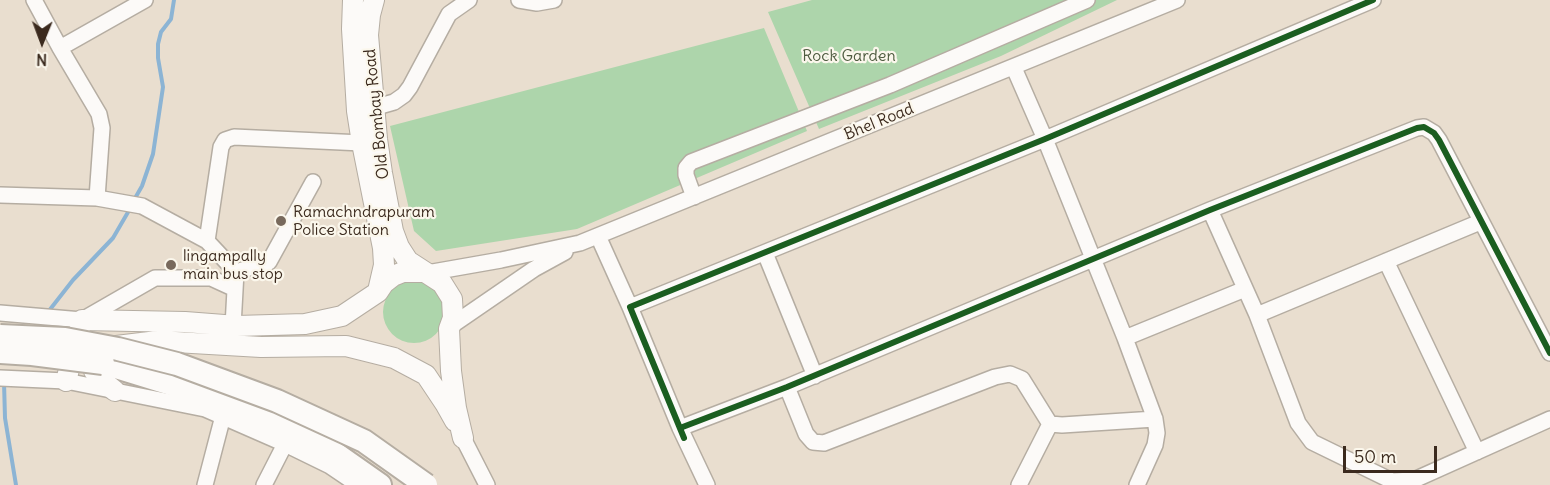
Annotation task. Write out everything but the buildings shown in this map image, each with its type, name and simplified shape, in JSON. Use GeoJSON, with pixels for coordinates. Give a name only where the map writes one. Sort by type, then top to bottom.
{"type":"FeatureCollection","features":[{"type":"Feature","properties":{"kind":"highway"},"geometry":{"type":"LineString","coordinates":[[0,336],[65,339],[177,364],[277,401],[364,441],[426,485]]}},
{"type":"Feature","properties":{"kind":"highway"},"geometry":{"type":"LineString","coordinates":[[0,352],[103,363],[227,403],[333,452],[380,485]]}},
{"type":"Feature","properties":{"kind":"main road","name":"Old Bombay Road"},"geometry":{"type":"LineString","coordinates":[[362,8],[368,35],[373,108],[382,173],[393,231],[408,261],[442,283],[448,291],[454,308],[451,326],[451,372],[463,438]]}},
{"type":"Feature","properties":{"kind":"main road","name":"Old Bombay Road"},"geometry":{"type":"LineString","coordinates":[[362,8],[357,111],[383,248],[384,264],[378,292]]}},
{"type":"Feature","properties":{"kind":"main road"},"geometry":{"type":"LineString","coordinates":[[116,391],[99,378],[94,370],[96,355],[108,347],[158,340],[174,341],[230,335],[328,320],[342,316],[378,292],[384,283],[403,272],[426,273]]}},
{"type":"Feature","properties":{"kind":"main road"},"geometry":{"type":"LineString","coordinates":[[66,381],[82,320],[185,322],[261,347],[346,346],[394,358],[426,375],[446,405],[463,438]]}},
{"type":"Feature","properties":{"kind":"main road"},"geometry":{"type":"LineString","coordinates":[[142,321],[174,341]]}},
{"type":"Feature","properties":{"kind":"street"},"geometry":{"type":"LineString","coordinates":[[34,0],[99,114],[102,128],[101,199]]}},
{"type":"Feature","properties":{"kind":"street"},"geometry":{"type":"LineString","coordinates":[[60,48],[145,0]]}},
{"type":"Feature","properties":{"kind":"street"},"geometry":{"type":"LineString","coordinates":[[373,108],[394,102],[404,95],[449,14],[469,0]]}},
{"type":"Feature","properties":{"kind":"street"},"geometry":{"type":"LineString","coordinates":[[519,0],[537,3],[554,0]]}},
{"type":"Feature","properties":{"kind":"street"},"geometry":{"type":"LineString","coordinates":[[694,197],[686,175],[686,168],[691,162],[890,85],[1087,0]]}},
{"type":"Feature","properties":{"kind":"street","name":"Bhel Road"},"geometry":{"type":"LineString","coordinates":[[580,243],[1177,0]]}},
{"type":"Feature","properties":{"kind":"street"},"geometry":{"type":"LineString","coordinates":[[630,307],[1045,139],[1373,0]]}},
{"type":"Feature","properties":{"kind":"street"},"geometry":{"type":"LineString","coordinates":[[1014,68],[1125,338],[1155,419],[1157,433],[1155,445],[1138,484]]}},
{"type":"Feature","properties":{"kind":"street"},"geometry":{"type":"LineString","coordinates":[[682,433],[1210,210],[1408,130],[1424,127],[1434,132],[1439,140],[1550,353]]}},
{"type":"Feature","properties":{"kind":"street"},"geometry":{"type":"LineString","coordinates":[[207,241],[221,147],[225,140],[234,137],[362,143]]}},
{"type":"Feature","properties":{"kind":"street"},"geometry":{"type":"LineString","coordinates":[[236,272],[269,262],[313,182]]}},
{"type":"Feature","properties":{"kind":"street"},"geometry":{"type":"LineString","coordinates":[[0,195],[101,199],[142,206],[207,241],[236,272],[230,335]]}},
{"type":"Feature","properties":{"kind":"street"},"geometry":{"type":"LineString","coordinates":[[1210,210],[1257,315],[1298,423],[1312,442],[1392,481],[1414,480],[1550,419]]}},
{"type":"Feature","properties":{"kind":"street"},"geometry":{"type":"LineString","coordinates":[[1257,315],[1480,222]]}},
{"type":"Feature","properties":{"kind":"street"},"geometry":{"type":"LineString","coordinates":[[598,236],[682,433],[707,485]]}},
{"type":"Feature","properties":{"kind":"street"},"geometry":{"type":"LineString","coordinates":[[426,273],[510,259],[580,243]]}},
{"type":"Feature","properties":{"kind":"street"},"geometry":{"type":"LineString","coordinates":[[451,326],[534,269],[580,243]]}},
{"type":"Feature","properties":{"kind":"street"},"geometry":{"type":"LineString","coordinates":[[765,253],[814,376]]}},
{"type":"Feature","properties":{"kind":"street"},"geometry":{"type":"LineString","coordinates":[[1386,261],[1477,452]]}},
{"type":"Feature","properties":{"kind":"street"},"geometry":{"type":"LineString","coordinates":[[0,313],[82,320],[155,278],[211,278],[235,289]]}},
{"type":"Feature","properties":{"kind":"street"},"geometry":{"type":"LineString","coordinates":[[1125,338],[1245,289]]}},
{"type":"Feature","properties":{"kind":"street"},"geometry":{"type":"LineString","coordinates":[[787,387],[806,434],[813,442],[824,443],[995,377],[1010,374],[1022,379],[1050,424]]}},
{"type":"Feature","properties":{"kind":"street"},"geometry":{"type":"LineString","coordinates":[[0,378],[66,381],[205,409],[330,466],[358,485]]}},
{"type":"Feature","properties":{"kind":"street"},"geometry":{"type":"LineString","coordinates":[[205,485],[223,416]]}},
{"type":"Feature","properties":{"kind":"street"},"geometry":{"type":"LineString","coordinates":[[1050,424],[1155,419]]}},
{"type":"Feature","properties":{"kind":"street"},"geometry":{"type":"LineString","coordinates":[[1019,485],[1050,424]]}},
{"type":"Feature","properties":{"kind":"street"},"geometry":{"type":"LineString","coordinates":[[463,438],[487,485]]}},
{"type":"Feature","properties":{"kind":"street"},"geometry":{"type":"LineString","coordinates":[[264,485],[285,444]]}},
{"type":"Feature","properties":{"kind":"green space","name":"Rock Garden"},"geometry":{"type":"Polygon","coordinates":[[[812,0],[1117,0],[1001,56],[819,129],[768,12],[812,0]]]}},
{"type":"Feature","properties":{"kind":"green space"},"geometry":{"type":"Polygon","coordinates":[[[764,28],[807,131],[577,229],[436,251],[414,231],[390,126],[764,28]]]}},
{"type":"Feature","properties":{"kind":"green space"},"geometry":{"type":"Polygon","coordinates":[[[414,281],[436,290],[445,312],[436,334],[414,343],[392,334],[383,312],[392,290],[414,281]]]}},
{"type":"Feature","properties":{"kind":"waterway"},"geometry":{"type":"LineString","coordinates":[[134,200],[142,186],[153,154],[163,87],[158,44],[161,32],[171,19],[174,0]]}},
{"type":"Feature","properties":{"kind":"waterway"},"geometry":{"type":"LineString","coordinates":[[48,312],[73,280],[113,238],[131,207]]}},
{"type":"Feature","properties":{"kind":"waterway"},"geometry":{"type":"LineString","coordinates":[[4,382],[5,418],[16,485]]}},
{"type":"Feature","properties":{"kind":"cycle path"},"geometry":{"type":"LineString","coordinates":[[684,438],[630,307],[1045,139],[1373,0]]}},
{"type":"Feature","properties":{"kind":"cycle path"},"geometry":{"type":"LineString","coordinates":[[680,428],[787,387],[1210,210],[1424,127],[1434,133],[1439,140],[1550,353]]}},
{"type":"Feature","properties":{"kind":"place","name":"Ramachndrapuram Police Station"},"geometry":{"type":"Point","coordinates":[281,221]}},
{"type":"Feature","properties":{"kind":"place","name":"lingampally main bus stop"},"geometry":{"type":"Point","coordinates":[171,265]}}]}
